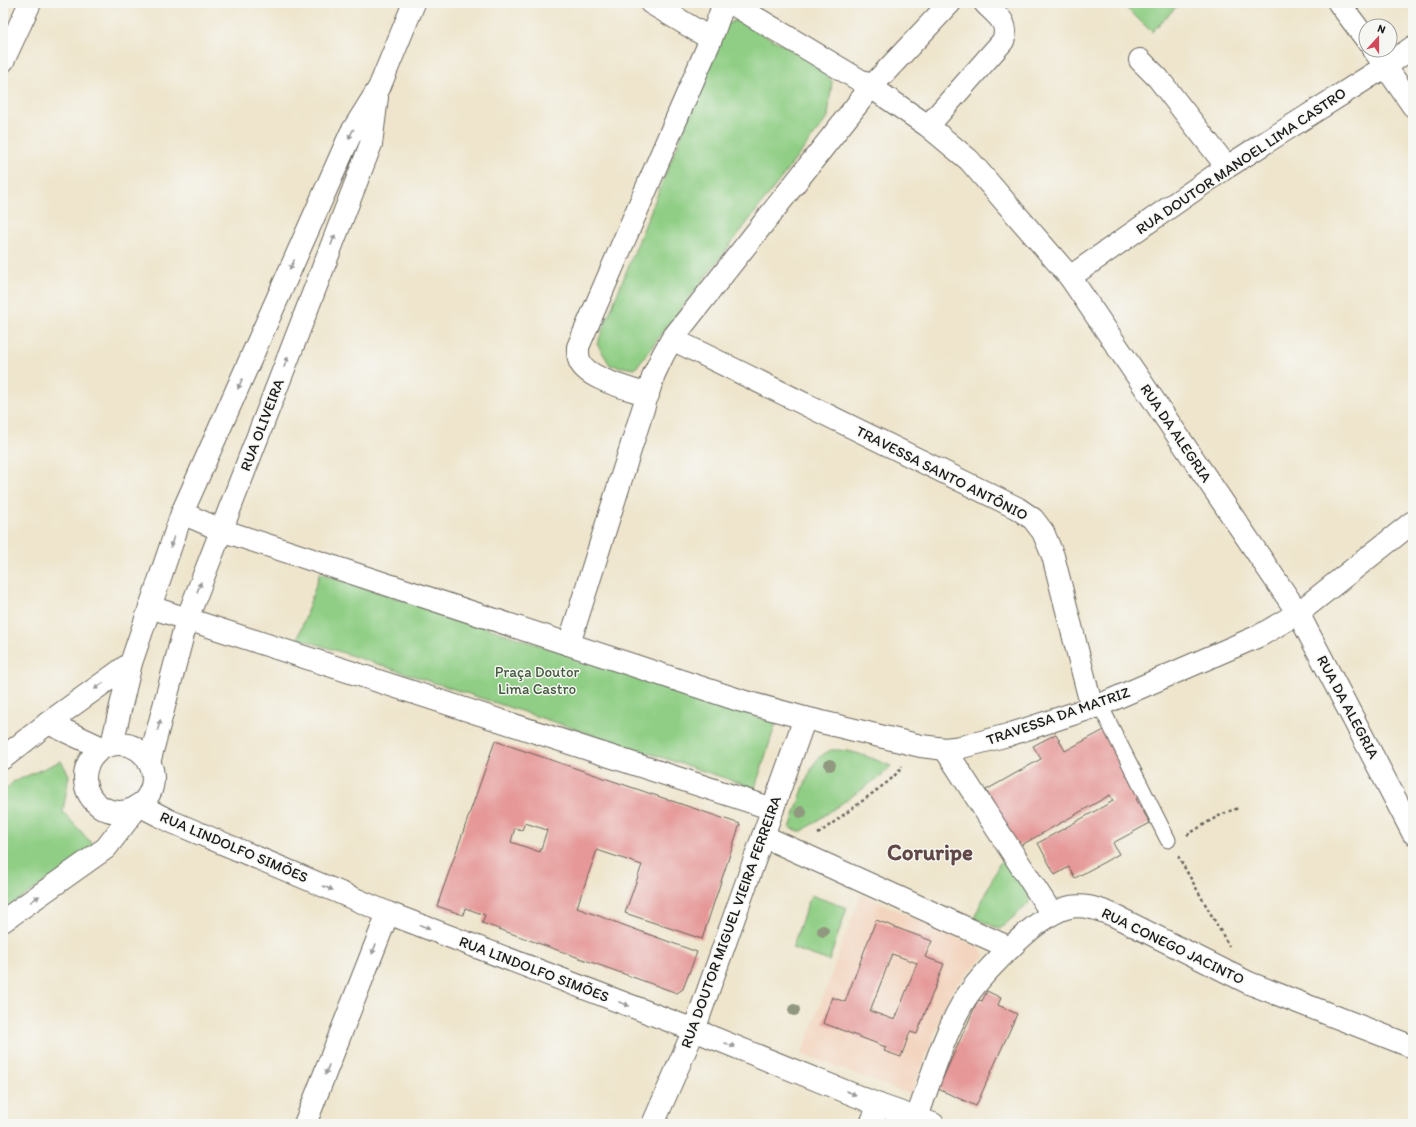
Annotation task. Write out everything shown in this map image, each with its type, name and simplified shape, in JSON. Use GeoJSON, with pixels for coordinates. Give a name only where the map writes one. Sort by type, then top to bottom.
{"type":"FeatureCollection","features":[{"type":"Feature","properties":{"kind":"street"},"geometry":{"type":"LineString","coordinates":[[3,61],[30,3]]}},
{"type":"Feature","properties":{"kind":"street","name":"RUA OLIVEIRA"},"geometry":{"type":"LineString","coordinates":[[107,746],[131,663],[182,513],[351,133],[379,88],[414,3]]}},
{"type":"Feature","properties":{"kind":"street"},"geometry":{"type":"LineString","coordinates":[[651,3],[711,39]]}},
{"type":"Feature","properties":{"kind":"street"},"geometry":{"type":"LineString","coordinates":[[648,395],[596,376],[585,369],[579,360],[578,347],[711,39],[724,3]]}},
{"type":"Feature","properties":{"kind":"street","name":"RUA DA ALEGRIA"},"geometry":{"type":"LineString","coordinates":[[731,3],[871,87],[928,126],[969,160],[1070,277],[1298,613],[1413,833]]}},
{"type":"Feature","properties":{"kind":"street"},"geometry":{"type":"LineString","coordinates":[[569,644],[654,374],[672,339],[871,87],[950,3]]}},
{"type":"Feature","properties":{"kind":"street"},"geometry":{"type":"LineString","coordinates":[[928,126],[1003,41],[1006,33],[1005,24],[985,3]]}},
{"type":"Feature","properties":{"kind":"street"},"geometry":{"type":"LineString","coordinates":[[1339,3],[1358,29]]}},
{"type":"Feature","properties":{"kind":"street","name":"RUA DOUTOR MANOEL LIMA CASTRO"},"geometry":{"type":"LineString","coordinates":[[1398,52],[1413,47]]}},
{"type":"Feature","properties":{"kind":"street"},"geometry":{"type":"LineString","coordinates":[[1380,58],[1413,106]]}},
{"type":"Feature","properties":{"kind":"street","name":"RUA DOUTOR MANOEL LIMA CASTRO"},"geometry":{"type":"LineString","coordinates":[[1070,277],[1380,58]]}},
{"type":"Feature","properties":{"kind":"street"},"geometry":{"type":"LineString","coordinates":[[1140,60],[1158,78],[1227,167]]}},
{"type":"Feature","properties":{"kind":"street","name":"RUA OLIVEIRA"},"geometry":{"type":"LineString","coordinates":[[149,763],[187,619],[371,144],[379,88]]}},
{"type":"Feature","properties":{"kind":"street","name":"TRAVESSA SANTO ANTÔNIO"},"geometry":{"type":"LineString","coordinates":[[672,339],[1017,508],[1033,519],[1043,532],[1053,556],[1096,706]]}},
{"type":"Feature","properties":{"kind":"street"},"geometry":{"type":"LineString","coordinates":[[182,513],[221,530],[742,701],[805,718]]}},
{"type":"Feature","properties":{"kind":"street","name":"TRAVESSA DA MATRIZ"},"geometry":{"type":"LineString","coordinates":[[805,718],[921,746],[945,749],[962,747],[1008,735],[1096,706],[1261,635],[1298,613],[1412,525]]}},
{"type":"Feature","properties":{"kind":"street"},"geometry":{"type":"LineString","coordinates":[[150,607],[773,808]]}},
{"type":"Feature","properties":{"kind":"street"},"geometry":{"type":"LineString","coordinates":[[3,758],[48,723],[131,663]]}},
{"type":"Feature","properties":{"kind":"street","name":"RUA DOUTOR MIGUEL VIEIRA FERREIRA"},"geometry":{"type":"LineString","coordinates":[[653,1124],[694,1030],[805,718]]}},
{"type":"Feature","properties":{"kind":"street"},"geometry":{"type":"LineString","coordinates":[[48,723],[107,746]]}},
{"type":"Feature","properties":{"kind":"street"},"geometry":{"type":"LineString","coordinates":[[3,921],[106,848],[147,796],[152,786],[152,774],[149,763],[142,753],[133,747],[123,744],[107,746],[93,755],[87,764],[85,775],[86,786],[90,796],[97,804],[107,810],[118,811],[129,810],[139,805]]}},
{"type":"Feature","properties":{"kind":"street"},"geometry":{"type":"LineString","coordinates":[[945,749],[1052,914]]}},
{"type":"Feature","properties":{"kind":"street","name":"RUA LINDOLFO SIMÕES"},"geometry":{"type":"LineString","coordinates":[[139,805],[170,821],[388,913],[694,1030],[875,1114],[925,1121]]}},
{"type":"Feature","properties":{"kind":"street"},"geometry":{"type":"LineString","coordinates":[[763,836],[1010,948]]}},
{"type":"Feature","properties":{"kind":"street","name":"RUA CONEGO JACINTO"},"geometry":{"type":"LineString","coordinates":[[925,1121],[946,1038],[963,1003],[974,987],[1010,948],[1052,914],[1066,908],[1080,906],[1097,909],[1113,915],[1249,983],[1413,1047]]}},
{"type":"Feature","properties":{"kind":"street"},"geometry":{"type":"LineString","coordinates":[[305,1124],[388,913]]}},
{"type":"Feature","properties":{"kind":"lane"},"geometry":{"type":"LineString","coordinates":[[1096,706],[1170,842]]}},
{"type":"Feature","properties":{"kind":"path"},"geometry":{"type":"LineString","coordinates":[[798,852],[889,781],[899,771],[902,765]]}},
{"type":"Feature","properties":{"kind":"path"},"geometry":{"type":"LineString","coordinates":[[1232,951],[1170,842],[1228,811],[1239,808]]}},
{"type":"Feature","properties":{"kind":"shaded area"},"geometry":{"type":"Polygon","coordinates":[[[861,894],[979,947],[985,956],[957,984],[947,1000],[911,1095],[802,1054],[861,894]]]}},
{"type":"Feature","properties":{"kind":"green space"},"geometry":{"type":"Polygon","coordinates":[[[1121,3],[1180,3],[1152,32],[1121,3]]]}},
{"type":"Feature","properties":{"kind":"green space"},"geometry":{"type":"Polygon","coordinates":[[[736,20],[813,61],[832,81],[828,117],[635,369],[610,365],[597,344],[726,25],[736,20]]]}},
{"type":"Feature","properties":{"kind":"green space","name":"Praça Doutor Lima Castro"},"geometry":{"type":"Polygon","coordinates":[[[320,573],[776,723],[755,788],[298,638],[320,573]]]}},
{"type":"Feature","properties":{"kind":"green space"},"geometry":{"type":"Polygon","coordinates":[[[831,750],[846,751],[869,757],[891,766],[882,775],[801,832],[790,828],[812,768],[819,758],[831,750]]]}},
{"type":"Feature","properties":{"kind":"green space"},"geometry":{"type":"Polygon","coordinates":[[[61,761],[69,775],[63,812],[97,849],[3,910],[3,792],[13,782],[61,761]]]}},
{"type":"Feature","properties":{"kind":"green space"},"geometry":{"type":"Polygon","coordinates":[[[1008,856],[1032,898],[1028,904],[1000,929],[974,918],[999,864],[1008,856]]]}},
{"type":"Feature","properties":{"kind":"green space"},"geometry":{"type":"Polygon","coordinates":[[[811,895],[847,908],[829,961],[792,948],[811,895]]]}},
{"type":"Feature","properties":{"kind":"building"},"geometry":{"type":"Polygon","coordinates":[[[1106,729],[1139,797],[1136,799],[1150,823],[1113,843],[1119,854],[1075,878],[1069,867],[1055,875],[1038,843],[1113,801],[1110,795],[1018,847],[986,790],[1041,759],[1033,746],[1056,734],[1065,751],[1106,729]]]}},
{"type":"Feature","properties":{"kind":"building"},"geometry":{"type":"Polygon","coordinates":[[[495,741],[740,824],[702,939],[625,913],[642,865],[597,850],[577,908],[697,952],[683,989],[677,993],[482,923],[485,915],[465,908],[463,915],[437,906],[495,741]],[[525,823],[522,830],[515,828],[511,842],[540,852],[547,830],[525,823]]]}},
{"type":"Feature","properties":{"kind":"building"},"geometry":{"type":"Polygon","coordinates":[[[876,920],[932,941],[925,957],[944,964],[917,1034],[910,1032],[901,1057],[884,1051],[886,1047],[823,1023],[832,997],[845,1002],[876,920]],[[892,954],[870,1011],[895,1020],[917,963],[892,954]]]}},
{"type":"Feature","properties":{"kind":"building"},"geometry":{"type":"Polygon","coordinates":[[[987,991],[1001,998],[998,1005],[1017,1014],[976,1106],[938,1089],[978,1000],[982,1001],[987,991]]]}},
{"type":"Feature","properties":{"kind":"district","name":"Coruripe"},"geometry":{"type":"Point","coordinates":[930,852]}}]}
